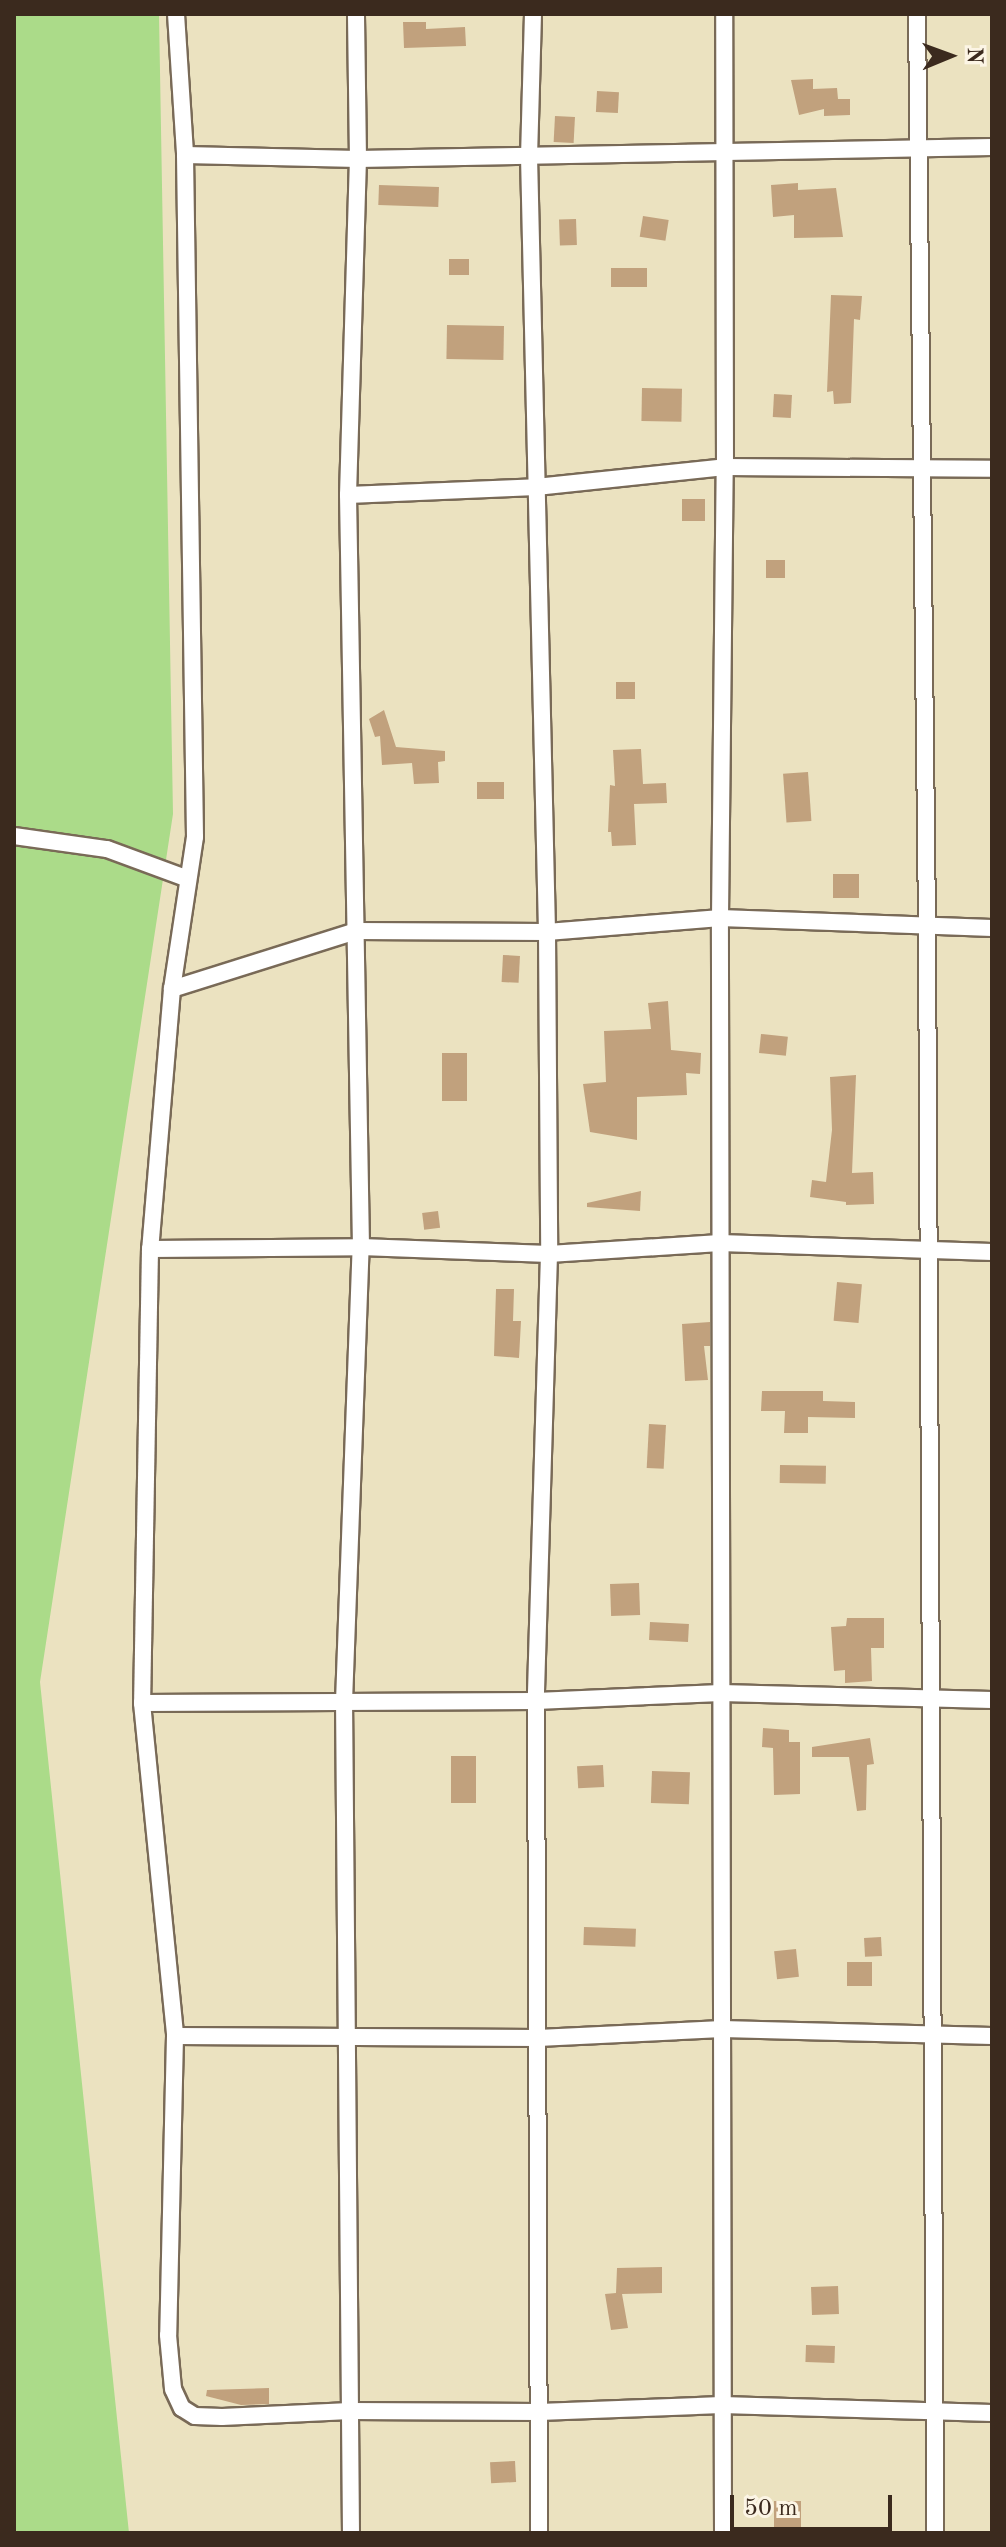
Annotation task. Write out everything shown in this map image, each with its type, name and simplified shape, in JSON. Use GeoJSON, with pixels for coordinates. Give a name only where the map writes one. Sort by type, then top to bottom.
{"type":"FeatureCollection","features":[{"type":"Feature","properties":{"kind":"street"},"geometry":{"type":"LineString","coordinates":[[176,14],[185,155],[195,837],[172,989],[150,1249],[142,1703],[175,2036],[168,2335],[173,2389],[182,2408],[195,2416],[222,2417],[350,2411],[539,2412],[722,2405],[992,2413]]}},
{"type":"Feature","properties":{"kind":"street"},"geometry":{"type":"LineString","coordinates":[[351,2533],[344,1702],[361,1247],[348,495],[358,159],[356,14]]}},
{"type":"Feature","properties":{"kind":"street"},"geometry":{"type":"LineString","coordinates":[[533,14],[529,156],[547,932],[549,1254],[536,1701],[539,2533]]}},
{"type":"Feature","properties":{"kind":"street"},"geometry":{"type":"LineString","coordinates":[[723,2533],[720,918],[725,467],[724,14]]}},
{"type":"Feature","properties":{"kind":"street"},"geometry":{"type":"LineString","coordinates":[[917,14],[927,928],[935,2533]]}},
{"type":"Feature","properties":{"kind":"street"},"geometry":{"type":"LineString","coordinates":[[185,155],[358,159],[992,147]]}},
{"type":"Feature","properties":{"kind":"street"},"geometry":{"type":"LineString","coordinates":[[348,495],[536,487],[725,467],[992,469]]}},
{"type":"Feature","properties":{"kind":"street"},"geometry":{"type":"LineString","coordinates":[[14,836],[107,849],[188,879]]}},
{"type":"Feature","properties":{"kind":"street"},"geometry":{"type":"LineString","coordinates":[[172,989],[356,931],[547,932],[720,918],[992,928]]}},
{"type":"Feature","properties":{"kind":"street"},"geometry":{"type":"LineString","coordinates":[[150,1249],[361,1247],[549,1254],[720,1243],[992,1252]]}},
{"type":"Feature","properties":{"kind":"street"},"geometry":{"type":"LineString","coordinates":[[142,1703],[536,1701],[721,1693],[992,1700]]}},
{"type":"Feature","properties":{"kind":"street"},"geometry":{"type":"LineString","coordinates":[[175,2036],[538,2038],[722,2029],[992,2036]]}},
{"type":"Feature","properties":{"kind":"green space"},"geometry":{"type":"Polygon","coordinates":[[[14,14],[159,14],[173,814],[40,1682],[129,2533],[14,2533],[14,14]]]}},
{"type":"Feature","properties":{"kind":"building"},"geometry":{"type":"Polygon","coordinates":[[[403,22],[426,22],[426,29],[465,27],[466,46],[404,48],[403,22]]]}},
{"type":"Feature","properties":{"kind":"building"},"geometry":{"type":"Polygon","coordinates":[[[813,79],[813,89],[837,88],[838,99],[850,99],[850,115],[824,116],[824,109],[799,115],[791,80],[813,79]]]}},
{"type":"Feature","properties":{"kind":"building"},"geometry":{"type":"Polygon","coordinates":[[[597,91],[619,92],[618,113],[596,112],[597,91]]]}},
{"type":"Feature","properties":{"kind":"building"},"geometry":{"type":"Polygon","coordinates":[[[555,116],[575,117],[574,143],[554,142],[555,116]]]}},
{"type":"Feature","properties":{"kind":"building"},"geometry":{"type":"Polygon","coordinates":[[[798,183],[798,190],[836,188],[843,237],[794,238],[794,215],[773,217],[771,185],[798,183]]]}},
{"type":"Feature","properties":{"kind":"building"},"geometry":{"type":"Polygon","coordinates":[[[379,185],[439,187],[438,207],[378,205],[379,185]]]}},
{"type":"Feature","properties":{"kind":"building"},"geometry":{"type":"Polygon","coordinates":[[[643,216],[669,220],[665,241],[640,237],[643,216]]]}},
{"type":"Feature","properties":{"kind":"building"},"geometry":{"type":"Polygon","coordinates":[[[576,219],[577,245],[560,246],[559,220],[576,219]]]}},
{"type":"Feature","properties":{"kind":"building"},"geometry":{"type":"Polygon","coordinates":[[[449,259],[469,259],[469,275],[449,275],[449,259]]]}},
{"type":"Feature","properties":{"kind":"building"},"geometry":{"type":"Polygon","coordinates":[[[611,268],[647,268],[647,287],[611,287],[611,268]]]}},
{"type":"Feature","properties":{"kind":"building"},"geometry":{"type":"Polygon","coordinates":[[[831,295],[862,296],[860,320],[854,319],[851,403],[834,404],[833,391],[827,392],[831,295]]]}},
{"type":"Feature","properties":{"kind":"building"},"geometry":{"type":"Polygon","coordinates":[[[447,325],[504,326],[503,360],[446,359],[447,325]]]}},
{"type":"Feature","properties":{"kind":"building"},"geometry":{"type":"Polygon","coordinates":[[[642,388],[682,389],[681,422],[641,421],[642,388]]]}},
{"type":"Feature","properties":{"kind":"building"},"geometry":{"type":"Polygon","coordinates":[[[774,394],[792,395],[791,418],[773,417],[774,394]]]}},
{"type":"Feature","properties":{"kind":"building"},"geometry":{"type":"Polygon","coordinates":[[[682,499],[705,499],[705,521],[682,521],[682,499]]]}},
{"type":"Feature","properties":{"kind":"building"},"geometry":{"type":"Polygon","coordinates":[[[766,560],[785,560],[785,578],[766,578],[766,560]]]}},
{"type":"Feature","properties":{"kind":"building"},"geometry":{"type":"Polygon","coordinates":[[[616,682],[635,682],[635,699],[616,699],[616,682]]]}},
{"type":"Feature","properties":{"kind":"building"},"geometry":{"type":"Polygon","coordinates":[[[384,710],[396,747],[445,751],[445,761],[438,762],[439,783],[414,784],[412,763],[382,765],[380,736],[375,737],[369,719],[384,710]]]}},
{"type":"Feature","properties":{"kind":"building"},"geometry":{"type":"Polygon","coordinates":[[[641,749],[643,784],[666,783],[667,803],[634,804],[636,845],[612,846],[611,832],[608,832],[610,785],[615,786],[613,750],[641,749]]]}},
{"type":"Feature","properties":{"kind":"building"},"geometry":{"type":"Polygon","coordinates":[[[808,772],[811,821],[786,823],[783,774],[808,772]]]}},
{"type":"Feature","properties":{"kind":"building"},"geometry":{"type":"Polygon","coordinates":[[[477,782],[504,782],[504,799],[477,799],[477,782]]]}},
{"type":"Feature","properties":{"kind":"building"},"geometry":{"type":"Polygon","coordinates":[[[833,874],[859,874],[859,898],[833,898],[833,874]]]}},
{"type":"Feature","properties":{"kind":"building"},"geometry":{"type":"Polygon","coordinates":[[[503,955],[520,956],[519,983],[502,982],[503,955]]]}},
{"type":"Feature","properties":{"kind":"building"},"geometry":{"type":"Polygon","coordinates":[[[668,1001],[671,1050],[701,1053],[700,1074],[686,1073],[687,1095],[637,1097],[637,1140],[590,1132],[583,1084],[606,1082],[604,1031],[651,1029],[648,1003],[668,1001]]]}},
{"type":"Feature","properties":{"kind":"building"},"geometry":{"type":"Polygon","coordinates":[[[761,1034],[788,1037],[786,1056],[759,1053],[761,1034]]]}},
{"type":"Feature","properties":{"kind":"building"},"geometry":{"type":"Polygon","coordinates":[[[442,1053],[467,1053],[467,1101],[442,1101],[442,1053]]]}},
{"type":"Feature","properties":{"kind":"building"},"geometry":{"type":"Polygon","coordinates":[[[856,1075],[852,1173],[873,1172],[874,1204],[846,1205],[846,1202],[810,1197],[812,1180],[826,1182],[832,1130],[830,1077],[856,1075]]]}},
{"type":"Feature","properties":{"kind":"building"},"geometry":{"type":"Polygon","coordinates":[[[641,1191],[640,1211],[587,1207],[587,1203],[641,1191]]]}},
{"type":"Feature","properties":{"kind":"building"},"geometry":{"type":"Polygon","coordinates":[[[438,1211],[440,1228],[424,1230],[422,1213],[438,1211]]]}},
{"type":"Feature","properties":{"kind":"building"},"geometry":{"type":"Polygon","coordinates":[[[837,1282],[862,1284],[859,1323],[834,1321],[837,1282]]]}},
{"type":"Feature","properties":{"kind":"building"},"geometry":{"type":"Polygon","coordinates":[[[496,1289],[514,1289],[513,1321],[521,1321],[519,1358],[494,1356],[496,1289]]]}},
{"type":"Feature","properties":{"kind":"building"},"geometry":{"type":"Polygon","coordinates":[[[710,1322],[710,1346],[704,1346],[708,1380],[685,1381],[682,1324],[710,1322]]]}},
{"type":"Feature","properties":{"kind":"building"},"geometry":{"type":"Polygon","coordinates":[[[762,1391],[823,1391],[823,1401],[855,1402],[855,1418],[808,1417],[808,1433],[784,1433],[785,1411],[761,1411],[762,1391]]]}},
{"type":"Feature","properties":{"kind":"building"},"geometry":{"type":"Polygon","coordinates":[[[649,1424],[666,1425],[664,1469],[647,1468],[649,1424]]]}},
{"type":"Feature","properties":{"kind":"building"},"geometry":{"type":"Polygon","coordinates":[[[780,1465],[826,1466],[826,1484],[780,1483],[780,1465]]]}},
{"type":"Feature","properties":{"kind":"building"},"geometry":{"type":"Polygon","coordinates":[[[639,1583],[640,1615],[611,1616],[610,1584],[639,1583]]]}},
{"type":"Feature","properties":{"kind":"building"},"geometry":{"type":"Polygon","coordinates":[[[847,1618],[884,1618],[884,1648],[871,1648],[872,1681],[845,1683],[845,1670],[834,1671],[831,1627],[846,1626],[847,1618]]]}},
{"type":"Feature","properties":{"kind":"building"},"geometry":{"type":"Polygon","coordinates":[[[650,1622],[689,1624],[688,1642],[649,1640],[650,1622]]]}},
{"type":"Feature","properties":{"kind":"building"},"geometry":{"type":"Polygon","coordinates":[[[763,1728],[789,1730],[789,1742],[800,1742],[800,1794],[774,1795],[773,1748],[762,1747],[763,1728]]]}},
{"type":"Feature","properties":{"kind":"building"},"geometry":{"type":"Polygon","coordinates":[[[870,1738],[874,1764],[867,1765],[866,1810],[857,1811],[849,1757],[812,1757],[812,1747],[870,1738]]]}},
{"type":"Feature","properties":{"kind":"building"},"geometry":{"type":"Polygon","coordinates":[[[451,1756],[476,1756],[476,1803],[451,1803],[451,1756]]]}},
{"type":"Feature","properties":{"kind":"building"},"geometry":{"type":"Polygon","coordinates":[[[603,1765],[604,1787],[578,1788],[577,1766],[603,1765]]]}},
{"type":"Feature","properties":{"kind":"building"},"geometry":{"type":"Polygon","coordinates":[[[652,1771],[690,1772],[689,1804],[651,1803],[652,1771]]]}},
{"type":"Feature","properties":{"kind":"building"},"geometry":{"type":"Polygon","coordinates":[[[584,1927],[636,1929],[635,1947],[583,1945],[584,1927]]]}},
{"type":"Feature","properties":{"kind":"building"},"geometry":{"type":"Polygon","coordinates":[[[881,1937],[882,1956],[865,1957],[864,1938],[881,1937]]]}},
{"type":"Feature","properties":{"kind":"building"},"geometry":{"type":"Polygon","coordinates":[[[796,1949],[799,1977],[777,1979],[774,1951],[796,1949]]]}},
{"type":"Feature","properties":{"kind":"building"},"geometry":{"type":"Polygon","coordinates":[[[847,1962],[872,1962],[872,1986],[847,1986],[847,1962]]]}},
{"type":"Feature","properties":{"kind":"building"},"geometry":{"type":"Polygon","coordinates":[[[662,2267],[662,2293],[622,2294],[628,2328],[611,2330],[605,2294],[616,2293],[617,2268],[662,2267]]]}},
{"type":"Feature","properties":{"kind":"building"},"geometry":{"type":"Polygon","coordinates":[[[838,2286],[839,2314],[812,2315],[811,2287],[838,2286]]]}},
{"type":"Feature","properties":{"kind":"building"},"geometry":{"type":"Polygon","coordinates":[[[806,2345],[835,2346],[834,2363],[805,2362],[806,2345]]]}},
{"type":"Feature","properties":{"kind":"building"},"geometry":{"type":"Polygon","coordinates":[[[269,2388],[269,2404],[241,2405],[206,2396],[207,2390],[269,2388]]]}},
{"type":"Feature","properties":{"kind":"building"},"geometry":{"type":"Polygon","coordinates":[[[515,2461],[516,2482],[491,2483],[490,2462],[515,2461]]]}},
{"type":"Feature","properties":{"kind":"building"},"geometry":{"type":"Polygon","coordinates":[[[774,2501],[801,2501],[801,2530],[774,2530],[774,2501]]]}}]}
